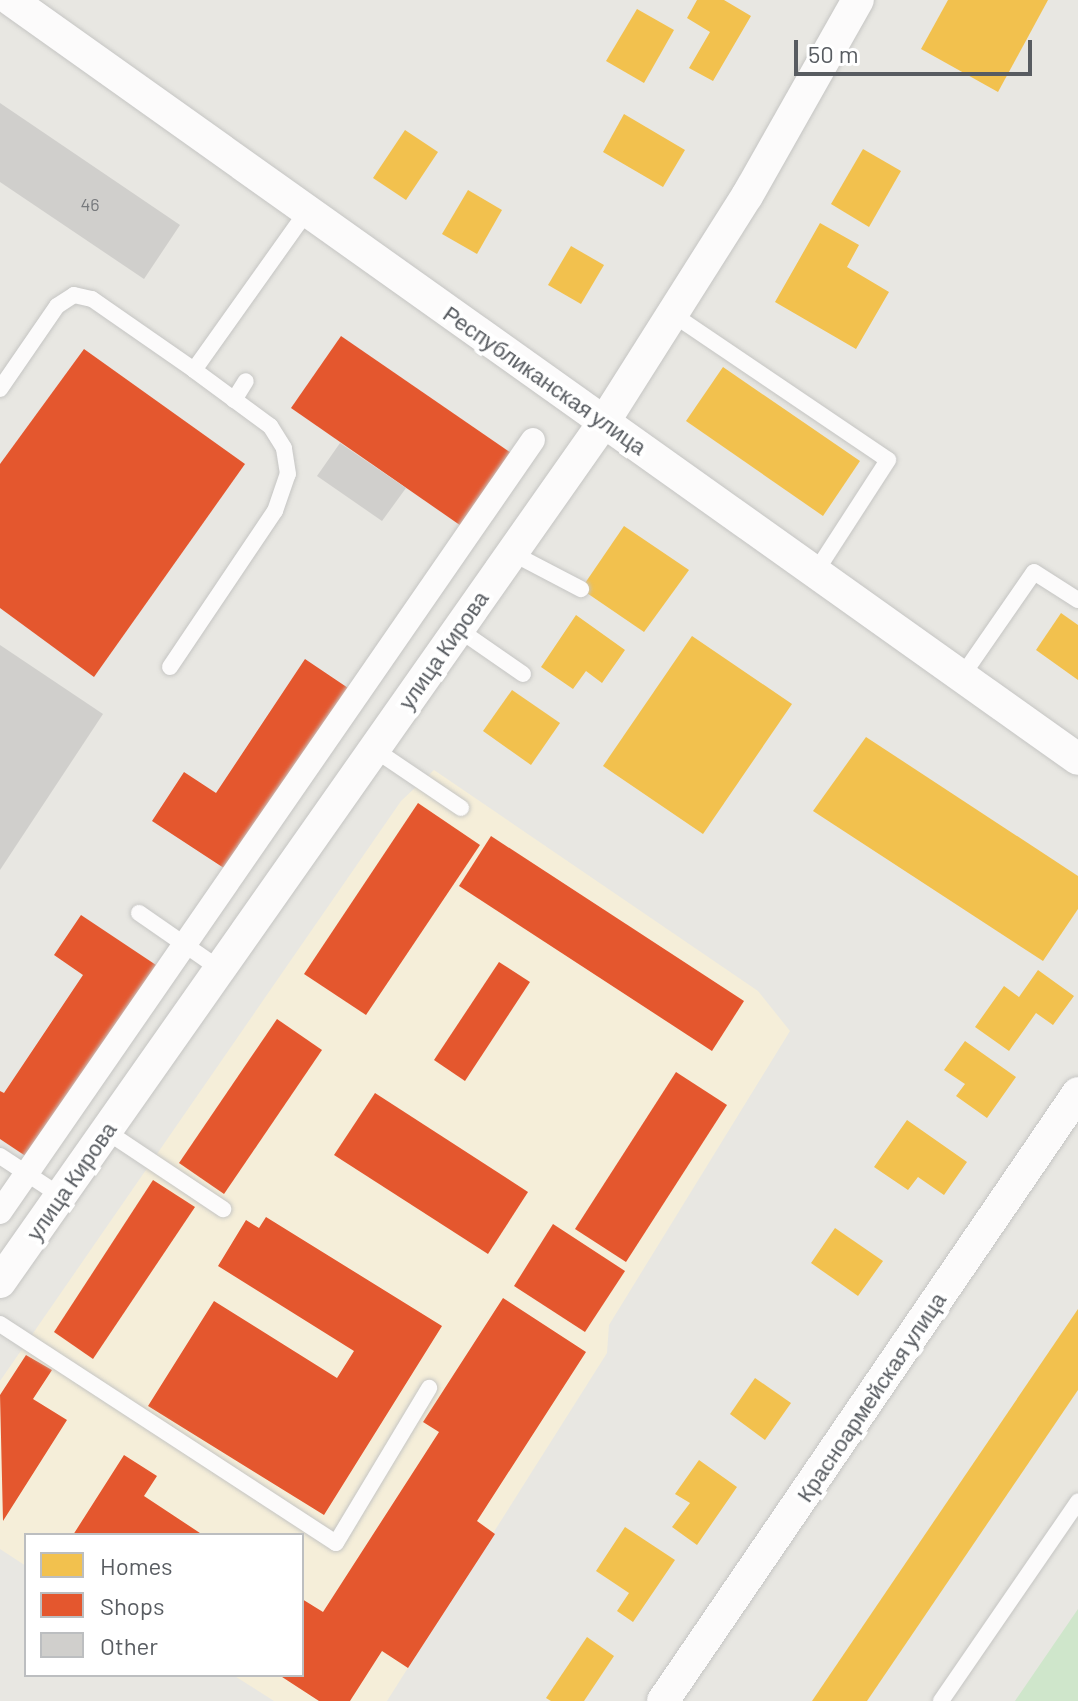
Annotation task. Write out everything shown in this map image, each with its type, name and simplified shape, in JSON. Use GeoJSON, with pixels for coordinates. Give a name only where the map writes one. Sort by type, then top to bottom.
{"type":"FeatureCollection","features":[{"type":"Feature","properties":{"kind":"street","name":"Республиканская улица"},"geometry":{"type":"LineString","coordinates":[[11,0],[1078,759]]}},
{"type":"Feature","properties":{"kind":"street","name":"улица Кирова"},"geometry":{"type":"LineString","coordinates":[[0,1282],[604,422],[674,315],[858,0]]}},
{"type":"Feature","properties":{"kind":"street"},"geometry":{"type":"LineString","coordinates":[[0,1212],[533,440]]}},
{"type":"Feature","properties":{"kind":"street","name":"Красноармейская улица"},"geometry":{"type":"LineString","coordinates":[[666,1700],[1078,1093]]}},
{"type":"Feature","properties":{"kind":"lane"},"geometry":{"type":"LineString","coordinates":[[194,370],[307,211]]}},
{"type":"Feature","properties":{"kind":"lane"},"geometry":{"type":"LineString","coordinates":[[0,389],[57,306],[74,295],[92,299],[194,370],[270,426],[284,448],[288,474],[275,511],[170,667]]}},
{"type":"Feature","properties":{"kind":"lane"},"geometry":{"type":"LineString","coordinates":[[674,315],[888,460],[815,573]]}},
{"type":"Feature","properties":{"kind":"lane"},"geometry":{"type":"LineString","coordinates":[[234,400],[246,381]]}},
{"type":"Feature","properties":{"kind":"lane"},"geometry":{"type":"LineString","coordinates":[[512,553],[581,589]]}},
{"type":"Feature","properties":{"kind":"lane"},"geometry":{"type":"LineString","coordinates":[[962,676],[1034,572],[1078,600]]}},
{"type":"Feature","properties":{"kind":"lane"},"geometry":{"type":"LineString","coordinates":[[458,629],[523,674]]}},
{"type":"Feature","properties":{"kind":"lane"},"geometry":{"type":"LineString","coordinates":[[374,749],[461,808]]}},
{"type":"Feature","properties":{"kind":"lane"},"geometry":{"type":"LineString","coordinates":[[139,913],[220,969]]}},
{"type":"Feature","properties":{"kind":"lane"},"geometry":{"type":"LineString","coordinates":[[106,1131],[223,1209]]}},
{"type":"Feature","properties":{"kind":"lane"},"geometry":{"type":"LineString","coordinates":[[0,1156],[61,1196]]}},
{"type":"Feature","properties":{"kind":"lane"},"geometry":{"type":"LineString","coordinates":[[0,1324],[336,1543],[429,1388]]}},
{"type":"Feature","properties":{"kind":"lane"},"geometry":{"type":"LineString","coordinates":[[941,1701],[1078,1502]]}},
{"type":"Feature","properties":{"kind":"shaded area"},"geometry":{"type":"Polygon","coordinates":[[[434,770],[758,991],[790,1031],[609,1325],[607,1353],[387,1701],[274,1701],[236,1677],[304,1677],[304,1533],[24,1533],[24,1565],[0,1549],[0,1381],[401,801],[434,770]]]}},
{"type":"Feature","properties":{"kind":"green space"},"geometry":{"type":"Polygon","coordinates":[[[1078,1609],[1078,1701],[1015,1701],[1078,1609]]]}},
{"type":"Feature","properties":{"kind":"building: Homes"},"geometry":{"type":"Polygon","coordinates":[[[697,0],[724,0],[751,16],[713,81],[689,68],[710,32],[687,18],[697,0]]]}},
{"type":"Feature","properties":{"kind":"building: Homes"},"geometry":{"type":"Polygon","coordinates":[[[948,0],[1048,0],[998,92],[921,49],[948,0]]]}},
{"type":"Feature","properties":{"kind":"building: Homes"},"geometry":{"type":"Polygon","coordinates":[[[637,9],[674,30],[644,83],[606,61],[637,9]]]}},
{"type":"Feature","properties":{"kind":"building: Homes"},"geometry":{"type":"Polygon","coordinates":[[[624,114],[685,150],[663,187],[603,152],[624,114]]]}},
{"type":"Feature","properties":{"kind":"building: Homes"},"geometry":{"type":"Polygon","coordinates":[[[405,130],[438,152],[406,200],[373,178],[405,130]]]}},
{"type":"Feature","properties":{"kind":"building: Homes"},"geometry":{"type":"Polygon","coordinates":[[[863,149],[901,171],[869,227],[831,204],[863,149]]]}},
{"type":"Feature","properties":{"kind":"building: Homes"},"geometry":{"type":"Polygon","coordinates":[[[468,190],[502,210],[477,254],[442,234],[468,190]]]}},
{"type":"Feature","properties":{"kind":"building: Homes"},"geometry":{"type":"Polygon","coordinates":[[[820,223],[859,245],[847,267],[889,292],[856,349],[775,302],[820,223]]]}},
{"type":"Feature","properties":{"kind":"building: Homes"},"geometry":{"type":"Polygon","coordinates":[[[571,246],[604,265],[581,304],[548,285],[571,246]]]}},
{"type":"Feature","properties":{"kind":"building: Homes"},"geometry":{"type":"Polygon","coordinates":[[[723,367],[860,461],[823,516],[686,421],[723,367]]]}},
{"type":"Feature","properties":{"kind":"building: Homes"},"geometry":{"type":"Polygon","coordinates":[[[624,526],[689,570],[644,632],[581,589],[624,526]]]}},
{"type":"Feature","properties":{"kind":"building: Homes"},"geometry":{"type":"Polygon","coordinates":[[[1061,613],[1078,625],[1078,680],[1036,650],[1061,613]]]}},
{"type":"Feature","properties":{"kind":"building: Homes"},"geometry":{"type":"Polygon","coordinates":[[[576,615],[625,650],[602,683],[586,671],[573,689],[541,667],[576,615]]]}},
{"type":"Feature","properties":{"kind":"building: Homes"},"geometry":{"type":"Polygon","coordinates":[[[692,636],[792,704],[703,834],[603,766],[692,636]]]}},
{"type":"Feature","properties":{"kind":"building: Homes"},"geometry":{"type":"Polygon","coordinates":[[[512,690],[560,723],[531,765],[483,731],[512,690]]]}},
{"type":"Feature","properties":{"kind":"building: Homes"},"geometry":{"type":"Polygon","coordinates":[[[866,737],[1078,876],[1078,909],[1043,961],[813,811],[866,737]]]}},
{"type":"Feature","properties":{"kind":"building: Homes"},"geometry":{"type":"Polygon","coordinates":[[[1038,970],[1074,996],[1053,1025],[1036,1013],[1009,1051],[975,1027],[1004,986],[1019,997],[1038,970]]]}},
{"type":"Feature","properties":{"kind":"building: Homes"},"geometry":{"type":"Polygon","coordinates":[[[965,1041],[1016,1077],[987,1118],[956,1096],[965,1084],[944,1070],[965,1041]]]}},
{"type":"Feature","properties":{"kind":"building: Homes"},"geometry":{"type":"Polygon","coordinates":[[[907,1120],[967,1162],[944,1195],[918,1177],[908,1190],[874,1167],[907,1120]]]}},
{"type":"Feature","properties":{"kind":"building: Homes"},"geometry":{"type":"Polygon","coordinates":[[[835,1228],[883,1261],[858,1296],[811,1263],[835,1228]]]}},
{"type":"Feature","properties":{"kind":"building: Homes"},"geometry":{"type":"Polygon","coordinates":[[[1078,1309],[1078,1390],[867,1701],[812,1701],[1078,1309]]]}},
{"type":"Feature","properties":{"kind":"building: Homes"},"geometry":{"type":"Polygon","coordinates":[[[755,1378],[791,1403],[765,1440],[730,1414],[755,1378]]]}},
{"type":"Feature","properties":{"kind":"building: Homes"},"geometry":{"type":"Polygon","coordinates":[[[699,1460],[737,1487],[697,1545],[672,1527],[690,1503],[675,1494],[699,1460]]]}},
{"type":"Feature","properties":{"kind":"building: Homes"},"geometry":{"type":"Polygon","coordinates":[[[625,1527],[675,1560],[633,1622],[617,1611],[629,1593],[596,1571],[625,1527]]]}},
{"type":"Feature","properties":{"kind":"building: Homes"},"geometry":{"type":"Polygon","coordinates":[[[587,1637],[614,1656],[584,1701],[551,1701],[546,1698],[587,1637]]]}},
{"type":"Feature","properties":{"kind":"building: Shops"},"geometry":{"type":"Polygon","coordinates":[[[341,336],[517,457],[467,530],[291,408],[341,336]]]}},
{"type":"Feature","properties":{"kind":"building: Shops"},"geometry":{"type":"Polygon","coordinates":[[[84,349],[245,464],[94,677],[0,608],[0,464],[84,349]]]}},
{"type":"Feature","properties":{"kind":"building: Shops"},"geometry":{"type":"Polygon","coordinates":[[[305,659],[354,692],[233,874],[152,821],[184,772],[216,793],[305,659]]]}},
{"type":"Feature","properties":{"kind":"building: Shops"},"geometry":{"type":"Polygon","coordinates":[[[418,803],[480,845],[366,1015],[304,974],[418,803]]]}},
{"type":"Feature","properties":{"kind":"building: Shops"},"geometry":{"type":"Polygon","coordinates":[[[491,836],[744,1001],[712,1051],[459,886],[491,836]]]}},
{"type":"Feature","properties":{"kind":"building: Shops"},"geometry":{"type":"Polygon","coordinates":[[[81,915],[165,971],[36,1163],[0,1139],[0,1091],[4,1093],[83,975],[54,955],[81,915]]]}},
{"type":"Feature","properties":{"kind":"building: Shops"},"geometry":{"type":"Polygon","coordinates":[[[499,962],[530,982],[465,1081],[434,1060],[499,962]]]}},
{"type":"Feature","properties":{"kind":"building: Shops"},"geometry":{"type":"Polygon","coordinates":[[[277,1019],[322,1050],[224,1194],[179,1163],[277,1019]]]}},
{"type":"Feature","properties":{"kind":"building: Shops"},"geometry":{"type":"Polygon","coordinates":[[[676,1072],[727,1105],[626,1262],[575,1229],[676,1072]]]}},
{"type":"Feature","properties":{"kind":"building: Shops"},"geometry":{"type":"Polygon","coordinates":[[[375,1093],[528,1192],[488,1254],[334,1155],[375,1093]]]}},
{"type":"Feature","properties":{"kind":"building: Shops"},"geometry":{"type":"Polygon","coordinates":[[[153,1180],[195,1207],[93,1359],[54,1332],[153,1180]]]}},
{"type":"Feature","properties":{"kind":"building: Shops"},"geometry":{"type":"Polygon","coordinates":[[[266,1217],[442,1326],[324,1515],[148,1406],[214,1301],[337,1378],[354,1351],[218,1266],[246,1220],[259,1228],[266,1217]]]}},
{"type":"Feature","properties":{"kind":"building: Shops"},"geometry":{"type":"Polygon","coordinates":[[[553,1224],[625,1271],[585,1332],[514,1286],[553,1224]]]}},
{"type":"Feature","properties":{"kind":"building: Shops"},"geometry":{"type":"Polygon","coordinates":[[[503,1298],[586,1352],[477,1521],[495,1534],[408,1668],[382,1651],[350,1701],[319,1701],[282,1677],[304,1677],[304,1600],[323,1612],[439,1432],[423,1422],[503,1298]]]}},
{"type":"Feature","properties":{"kind":"building: Shops"},"geometry":{"type":"Polygon","coordinates":[[[26,1355],[52,1370],[33,1399],[67,1420],[3,1521],[0,1395],[26,1355]]]}},
{"type":"Feature","properties":{"kind":"building: Shops"},"geometry":{"type":"Polygon","coordinates":[[[124,1455],[157,1476],[144,1496],[200,1533],[74,1533],[124,1455]]]}},
{"type":"Feature","properties":{"kind":"building: Other"},"geometry":{"type":"Polygon","coordinates":[[[0,103],[180,225],[144,279],[0,182],[0,103]]]}},
{"type":"Feature","properties":{"kind":"building: Other"},"geometry":{"type":"Polygon","coordinates":[[[340,443],[406,488],[382,521],[317,476],[340,443]]]}},
{"type":"Feature","properties":{"kind":"building: Other"},"geometry":{"type":"Polygon","coordinates":[[[0,645],[103,714],[0,870],[0,645]]]}}]}
